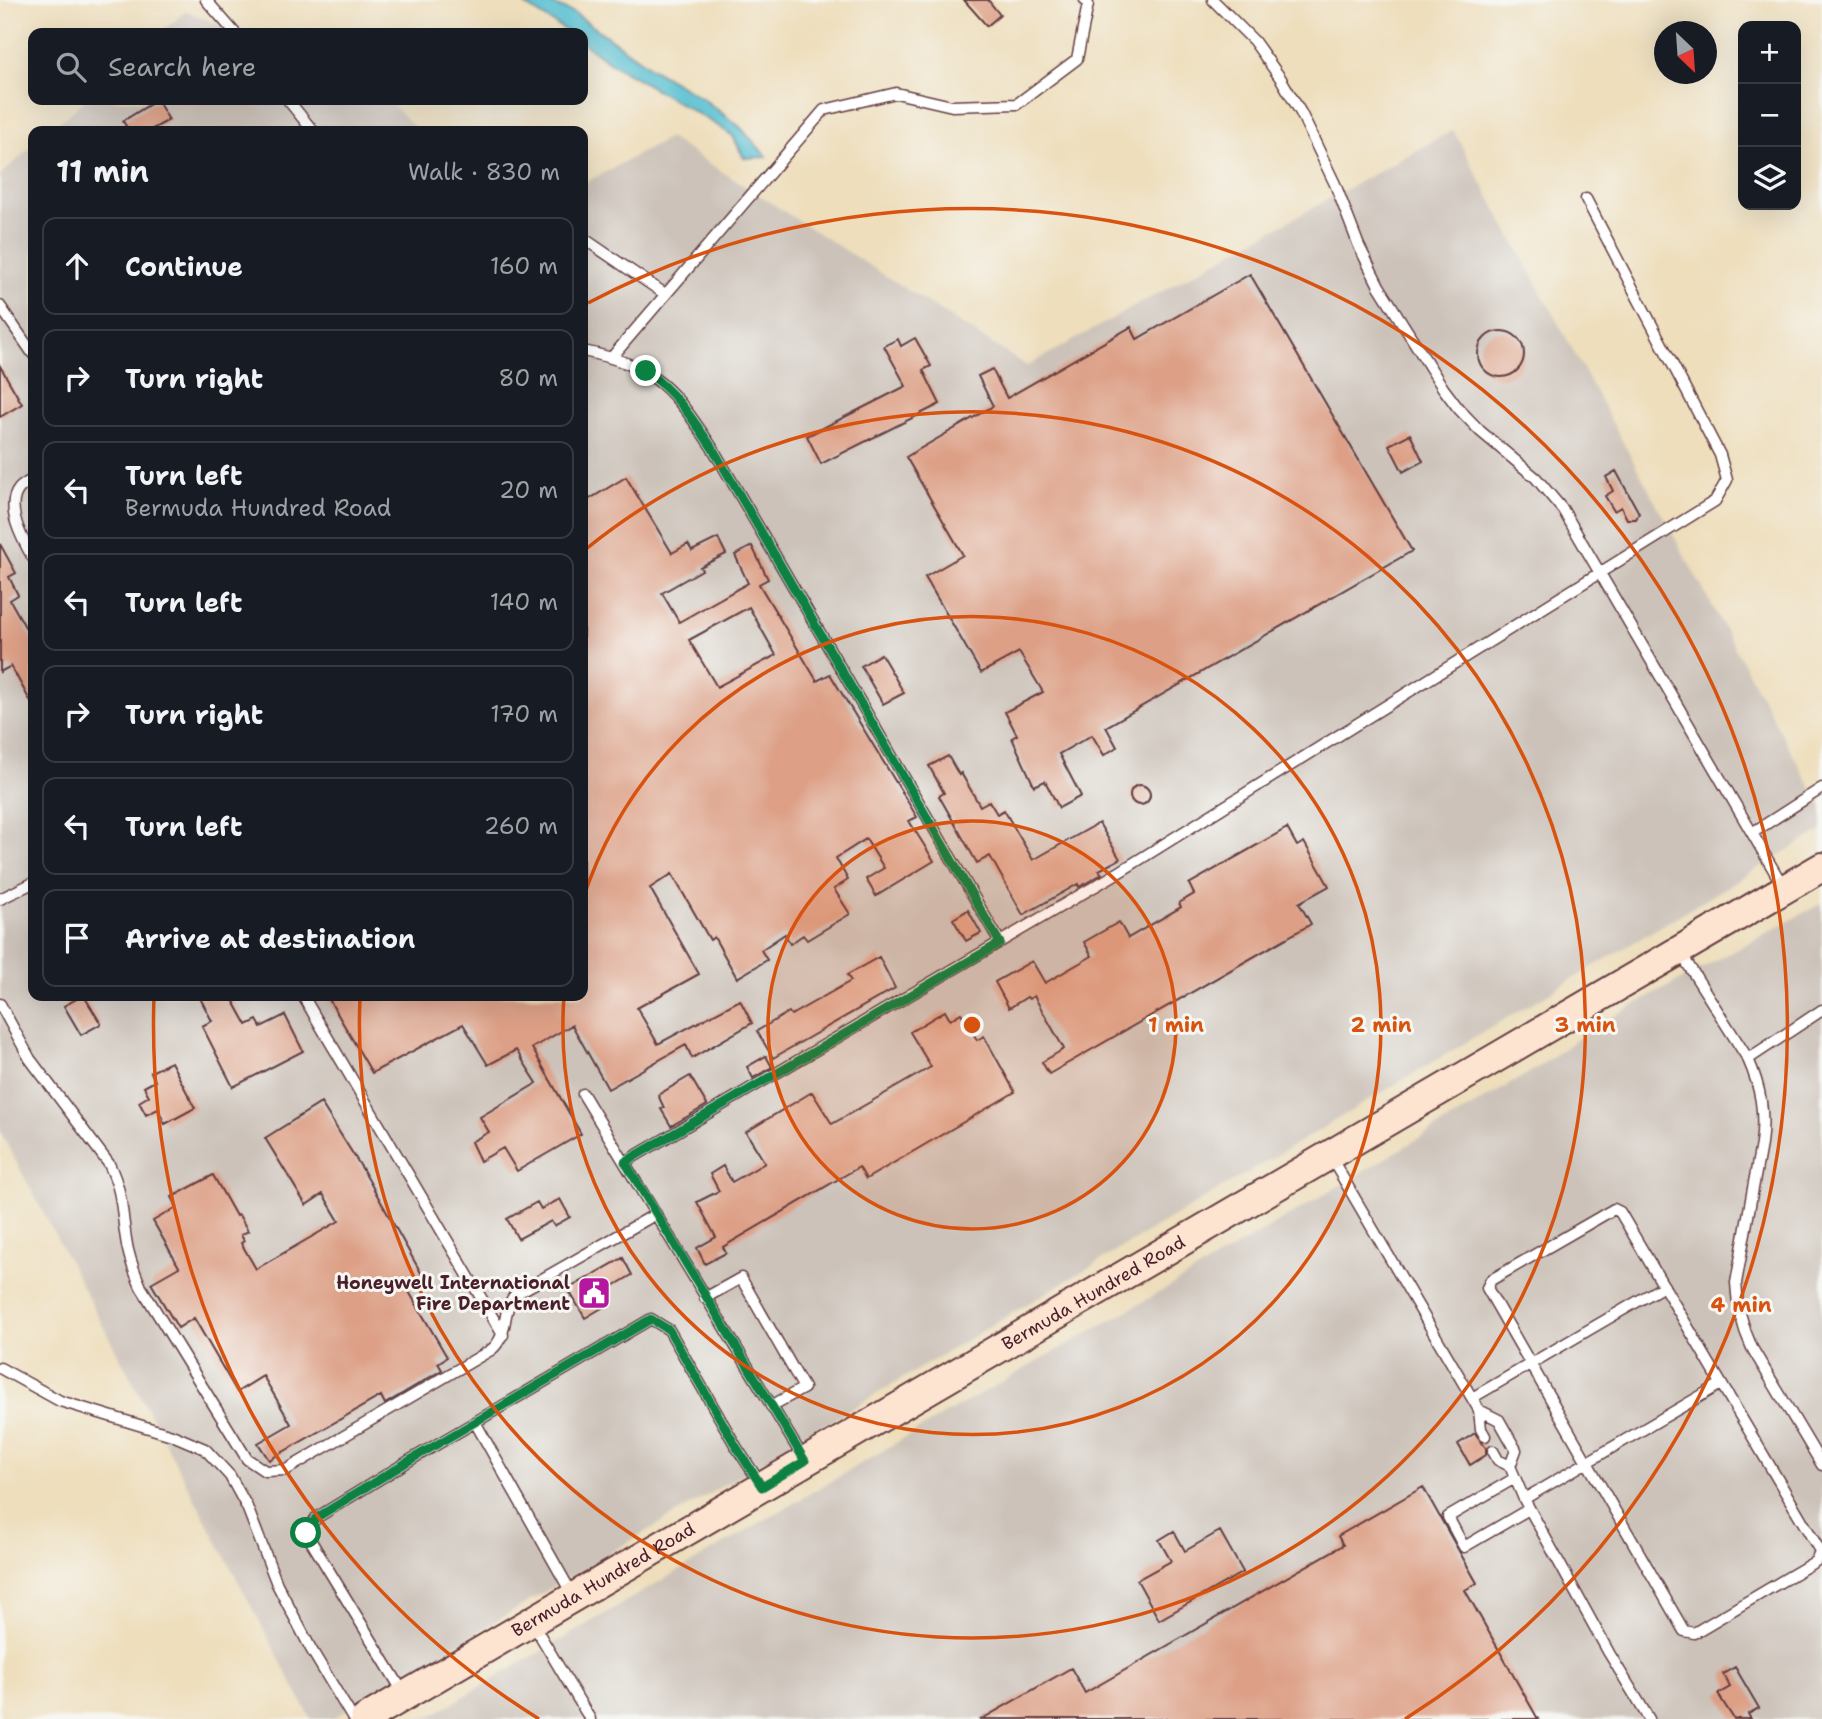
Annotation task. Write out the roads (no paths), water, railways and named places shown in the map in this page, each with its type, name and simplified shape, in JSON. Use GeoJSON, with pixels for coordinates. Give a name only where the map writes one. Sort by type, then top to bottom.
{"type":"FeatureCollection","features":[{"type":"Feature","properties":{"kind":"street","name":"Bermuda Hundred Road"},"geometry":{"type":"LineString","coordinates":[[365,1719],[1822,867]]}},
{"type":"Feature","properties":{"kind":"lane"},"geometry":{"type":"LineString","coordinates":[[206,0],[231,28]]}},
{"type":"Feature","properties":{"kind":"lane"},"geometry":{"type":"LineString","coordinates":[[612,357],[824,110],[896,93],[952,106],[1017,104],[1077,59],[1088,4],[1085,0]]}},
{"type":"Feature","properties":{"kind":"lane"},"geometry":{"type":"LineString","coordinates":[[1213,0],[1254,41],[1282,79],[1335,184],[1359,246],[1379,286],[1443,388],[1480,431],[1536,478],[1557,502],[1785,889]]}},
{"type":"Feature","properties":{"kind":"lane"},"geometry":{"type":"LineString","coordinates":[[292,105],[309,126]]}},
{"type":"Feature","properties":{"kind":"lane"},"geometry":{"type":"LineString","coordinates":[[625,1162],[1121,871],[1715,501],[1727,480],[1720,455],[1586,198]]}},
{"type":"Feature","properties":{"kind":"lane"},"geometry":{"type":"LineString","coordinates":[[588,241],[665,294]]}},
{"type":"Feature","properties":{"kind":"lane"},"geometry":{"type":"LineString","coordinates":[[0,306],[28,347]]}},
{"type":"Feature","properties":{"kind":"lane"},"geometry":{"type":"LineString","coordinates":[[588,352],[612,357],[646,371],[682,402],[713,449],[1000,943]]}},
{"type":"Feature","properties":{"kind":"lane"},"geometry":{"type":"LineString","coordinates":[[28,482],[18,489],[13,508],[28,550]]}},
{"type":"Feature","properties":{"kind":"lane"},"geometry":{"type":"LineString","coordinates":[[1752,833],[1822,788]]}},
{"type":"Feature","properties":{"kind":"lane"},"geometry":{"type":"LineString","coordinates":[[0,899],[28,885]]}},
{"type":"Feature","properties":{"kind":"lane"},"geometry":{"type":"LineString","coordinates":[[1679,951],[1748,1059],[1756,1077],[1762,1099],[1763,1121],[1736,1283],[1737,1305],[1752,1348],[1822,1465]]}},
{"type":"Feature","properties":{"kind":"lane"},"geometry":{"type":"LineString","coordinates":[[306,1001],[502,1335]]}},
{"type":"Feature","properties":{"kind":"lane"},"geometry":{"type":"LineString","coordinates":[[0,1004],[30,1059],[108,1164],[123,1203],[131,1264],[141,1287],[247,1459],[265,1471],[286,1470],[491,1350],[502,1335],[507,1308],[516,1294],[656,1214]]}},
{"type":"Feature","properties":{"kind":"lane"},"geometry":{"type":"LineString","coordinates":[[1748,1059],[1822,1010]]}},
{"type":"Feature","properties":{"kind":"lane"},"geometry":{"type":"LineString","coordinates":[[583,1094],[805,1461]]}},
{"type":"Feature","properties":{"kind":"lane"},"geometry":{"type":"LineString","coordinates":[[1329,1156],[1479,1410],[1481,1429],[1485,1436]]}},
{"type":"Feature","properties":{"kind":"lane"},"geometry":{"type":"LineString","coordinates":[[1615,1209],[1620,1212],[1820,1551],[1815,1561],[1694,1633],[1684,1631],[1531,1364],[1487,1288],[1491,1280],[1615,1209]]}},
{"type":"Feature","properties":{"kind":"lane"},"geometry":{"type":"LineString","coordinates":[[705,1298],[741,1278],[804,1388],[771,1406]]}},
{"type":"Feature","properties":{"kind":"lane"},"geometry":{"type":"LineString","coordinates":[[1472,1398],[1664,1286]]}},
{"type":"Feature","properties":{"kind":"lane"},"geometry":{"type":"LineString","coordinates":[[405,1696],[306,1533],[316,1518],[475,1422],[651,1319],[669,1330],[762,1487]]}},
{"type":"Feature","properties":{"kind":"lane"},"geometry":{"type":"LineString","coordinates":[[0,1368],[61,1401],[172,1435],[205,1449],[230,1476],[247,1507],[277,1584],[311,1649],[353,1719]]}},
{"type":"Feature","properties":{"kind":"lane"},"geometry":{"type":"LineString","coordinates":[[1515,1478],[1448,1517],[1464,1547],[1588,1462],[1721,1384]]}},
{"type":"Feature","properties":{"kind":"lane"},"geometry":{"type":"LineString","coordinates":[[1479,1410],[1499,1420],[1505,1430],[1516,1450],[1510,1466]]}},
{"type":"Feature","properties":{"kind":"lane"},"geometry":{"type":"LineString","coordinates":[[475,1422],[574,1597]]}},
{"type":"Feature","properties":{"kind":"lane"},"geometry":{"type":"LineString","coordinates":[[1493,1451],[1498,1460],[1510,1466],[1527,1504],[1609,1653],[1649,1719]]}},
{"type":"Feature","properties":{"kind":"lane"},"geometry":{"type":"LineString","coordinates":[[532,1622],[590,1719]]}},
{"type":"Feature","properties":{"kind":"water"},"geometry":{"type":"Polygon","coordinates":[[[517,0],[542,0],[574,13],[651,68],[702,98],[740,127],[767,157],[744,158],[733,136],[609,62],[588,47],[588,28],[562,28],[517,0]]]}},
{"type":"Feature","properties":{"kind":"place","name":"Honeywell International Fire Department"},"geometry":{"type":"Point","coordinates":[594,1293]}}]}
